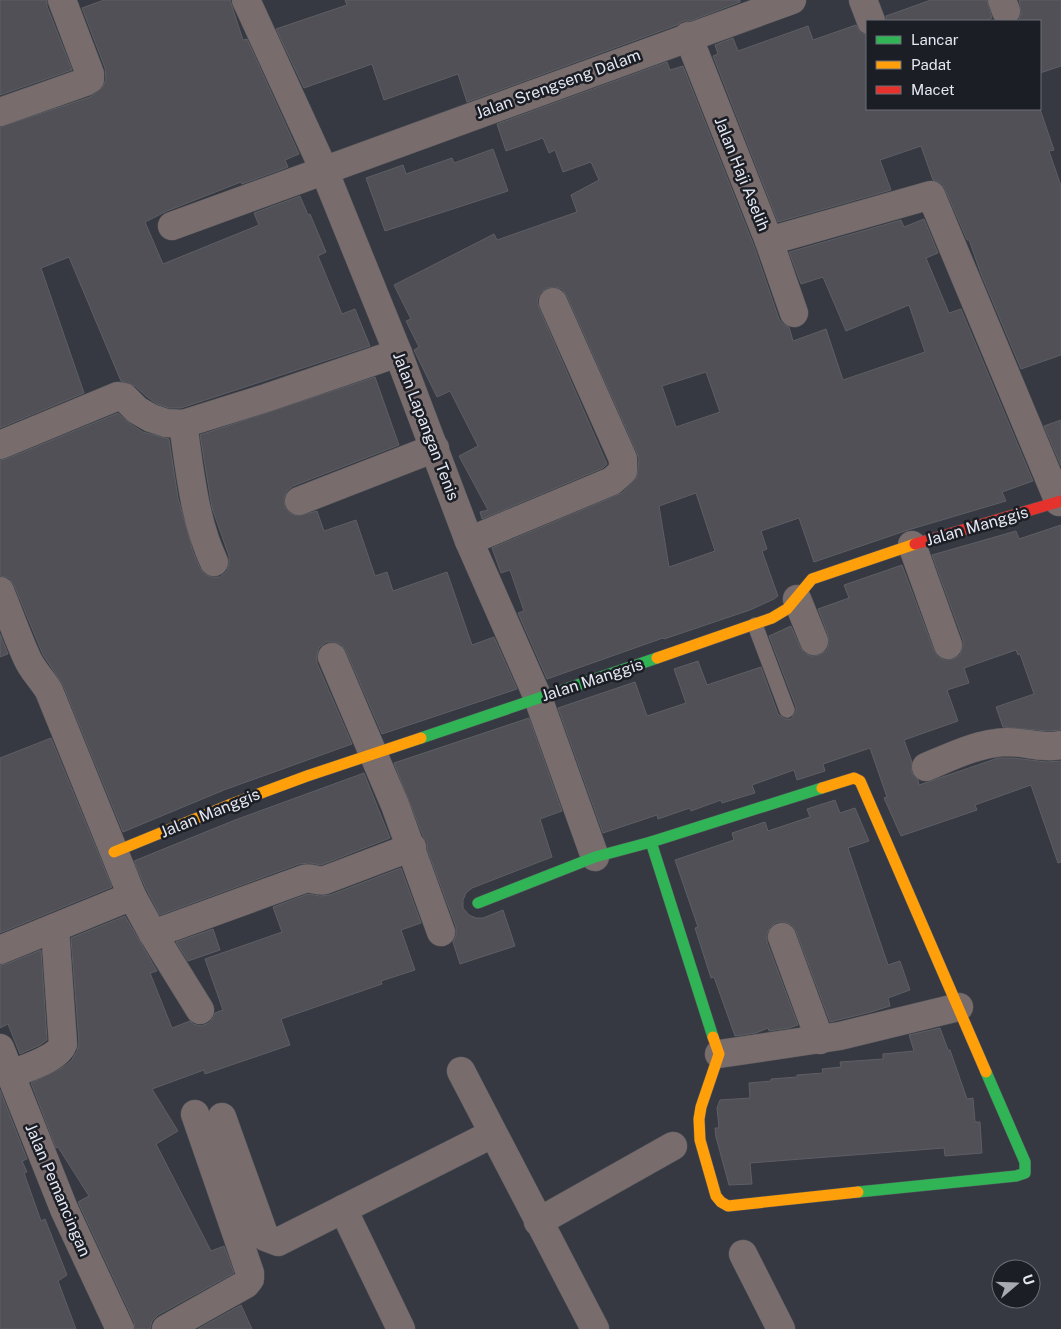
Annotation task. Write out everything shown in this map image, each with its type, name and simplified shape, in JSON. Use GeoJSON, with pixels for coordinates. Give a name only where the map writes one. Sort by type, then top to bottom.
{"type":"FeatureCollection","features":[{"type":"Feature","properties":{"kind":"street"},"geometry":{"type":"LineString","coordinates":[[0,112],[90,79],[90,74],[62,0]]}},
{"type":"Feature","properties":{"kind":"street","name":"Jalan Lapangan Tenis"},"geometry":{"type":"LineString","coordinates":[[246,0],[324,170],[398,353],[469,541],[538,698],[595,857]]}},
{"type":"Feature","properties":{"kind":"street","name":"Jalan Srengseng Dalam"},"geometry":{"type":"LineString","coordinates":[[172,226],[688,36],[792,0]]}},
{"type":"Feature","properties":{"kind":"street"},"geometry":{"type":"LineString","coordinates":[[863,0],[871,20]]}},
{"type":"Feature","properties":{"kind":"street","name":"Jalan Haji Aselih"},"geometry":{"type":"LineString","coordinates":[[688,36],[769,241],[794,313]]}},
{"type":"Feature","properties":{"kind":"street"},"geometry":{"type":"LineString","coordinates":[[769,241],[931,195],[1060,502]]}},
{"type":"Feature","properties":{"kind":"street"},"geometry":{"type":"LineString","coordinates":[[469,541],[612,481],[624,471],[623,459],[554,302]]}},
{"type":"Feature","properties":{"kind":"street"},"geometry":{"type":"LineString","coordinates":[[0,445],[118,396],[124,397],[137,410],[151,418],[166,423],[183,424],[398,353]]}},
{"type":"Feature","properties":{"kind":"street"},"geometry":{"type":"LineString","coordinates":[[183,424],[197,516],[204,541],[214,562]]}},
{"type":"Feature","properties":{"kind":"street"},"geometry":{"type":"LineString","coordinates":[[300,501],[435,448]]}},
{"type":"Feature","properties":{"kind":"street","name":"Jalan Manggis"},"geometry":{"type":"LineString","coordinates":[[114,852],[262,792],[755,625],[785,611],[797,599],[804,586],[812,579],[912,545],[1060,502]]}},
{"type":"Feature","properties":{"kind":"street"},"geometry":{"type":"LineString","coordinates":[[912,545],[948,645]]}},
{"type":"Feature","properties":{"kind":"street"},"geometry":{"type":"LineString","coordinates":[[0,591],[27,658],[34,671],[49,690],[132,896],[200,1010]]}},
{"type":"Feature","properties":{"kind":"street"},"geometry":{"type":"LineString","coordinates":[[797,599],[814,641]]}},
{"type":"Feature","properties":{"kind":"street"},"geometry":{"type":"LineString","coordinates":[[332,657],[412,847],[441,932]]}},
{"type":"Feature","properties":{"kind":"street"},"geometry":{"type":"LineString","coordinates":[[926,767],[974,747],[1007,742],[1052,747],[1061,745]]}},
{"type":"Feature","properties":{"kind":"street"},"geometry":{"type":"LineString","coordinates":[[478,903],[595,857],[651,842],[854,778],[860,781],[959,1007],[1025,1162],[1024,1173],[1022,1175],[728,1206],[721,1202],[716,1196],[700,1140],[699,1119],[701,1107],[719,1054],[651,842]]}},
{"type":"Feature","properties":{"kind":"street"},"geometry":{"type":"LineString","coordinates":[[153,934],[304,879],[325,880],[412,847]]}},
{"type":"Feature","properties":{"kind":"street"},"geometry":{"type":"LineString","coordinates":[[0,950],[132,896]]}},
{"type":"Feature","properties":{"kind":"street"},"geometry":{"type":"LineString","coordinates":[[3,1058],[54,1055],[63,1044],[55,929]]}},
{"type":"Feature","properties":{"kind":"street"},"geometry":{"type":"LineString","coordinates":[[782,937],[820,1040]]}},
{"type":"Feature","properties":{"kind":"street"},"geometry":{"type":"LineString","coordinates":[[719,1054],[820,1040],[959,1007]]}},
{"type":"Feature","properties":{"kind":"street","name":"Jalan Pemancingan"},"geometry":{"type":"LineString","coordinates":[[3,1058],[64,1209],[120,1329]]}},
{"type":"Feature","properties":{"kind":"street"},"geometry":{"type":"LineString","coordinates":[[460,1071],[595,1329]]}},
{"type":"Feature","properties":{"kind":"street"},"geometry":{"type":"LineString","coordinates":[[166,1329],[246,1284],[250,1279],[250,1273],[194,1114]]}},
{"type":"Feature","properties":{"kind":"street"},"geometry":{"type":"LineString","coordinates":[[222,1117],[265,1237],[278,1242],[492,1134]]}},
{"type":"Feature","properties":{"kind":"street"},"geometry":{"type":"LineString","coordinates":[[538,1222],[673,1146]]}},
{"type":"Feature","properties":{"kind":"street"},"geometry":{"type":"LineString","coordinates":[[343,1209],[401,1329]]}},
{"type":"Feature","properties":{"kind":"street"},"geometry":{"type":"LineString","coordinates":[[743,1254],[781,1329]]}},
{"type":"Feature","properties":{"kind":"lane"},"geometry":{"type":"LineString","coordinates":[[755,625],[786,710]]}},
{"type":"Feature","properties":{"kind":"building"},"geometry":{"type":"Polygon","coordinates":[[[0,0],[47,0],[47,6],[72,70],[0,95],[0,0]]]}},
{"type":"Feature","properties":{"kind":"building"},"geometry":{"type":"Polygon","coordinates":[[[104,0],[230,0],[243,40],[247,39],[299,154],[285,160],[288,167],[242,184],[241,182],[167,211],[145,222],[163,264],[259,225],[254,213],[300,196],[326,252],[318,256],[342,314],[355,309],[370,346],[181,408],[169,408],[157,404],[135,386],[121,381],[69,257],[41,268],[84,393],[0,428],[0,127],[90,97],[103,87],[106,79],[105,68],[82,8],[104,0]]]}},
{"type":"Feature","properties":{"kind":"building"},"geometry":{"type":"Polygon","coordinates":[[[345,0],[740,0],[740,2],[690,21],[683,21],[677,25],[467,102],[458,74],[384,100],[372,64],[304,88],[276,29],[347,5],[345,0]]]}},
{"type":"Feature","properties":{"kind":"building"},"geometry":{"type":"Polygon","coordinates":[[[931,0],[987,0],[992,18],[987,20],[886,20],[886,16],[931,0]]]}},
{"type":"Feature","properties":{"kind":"building"},"geometry":{"type":"Polygon","coordinates":[[[1019,0],[1061,0],[1061,66],[1041,73],[1041,20],[1020,20],[1021,13],[1019,0]]]}},
{"type":"Feature","properties":{"kind":"building"},"geometry":{"type":"Polygon","coordinates":[[[856,25],[861,33],[866,36],[866,110],[1040,110],[1054,150],[1049,151],[1061,186],[1061,355],[1021,369],[981,274],[969,240],[967,240],[945,189],[941,183],[933,180],[921,146],[880,160],[891,190],[778,222],[713,56],[718,54],[715,45],[733,38],[738,51],[808,26],[813,40],[856,25]]]}},
{"type":"Feature","properties":{"kind":"building"},"geometry":{"type":"Polygon","coordinates":[[[667,62],[670,70],[683,66],[754,246],[779,319],[789,327],[793,341],[826,329],[843,380],[925,352],[909,305],[846,331],[823,277],[801,284],[789,252],[901,220],[904,227],[924,219],[938,253],[926,258],[949,313],[961,309],[1033,481],[1002,492],[1006,501],[908,530],[814,562],[799,518],[761,531],[767,549],[762,551],[778,596],[774,599],[750,610],[547,679],[518,613],[524,611],[510,570],[501,573],[492,548],[622,493],[637,477],[639,459],[637,453],[567,296],[562,289],[555,287],[547,288],[540,293],[537,301],[539,308],[607,464],[603,468],[482,519],[480,512],[488,510],[459,456],[478,446],[450,391],[437,397],[414,350],[419,347],[406,321],[411,319],[394,285],[494,234],[497,240],[577,212],[571,195],[599,180],[591,162],[563,172],[555,150],[549,153],[543,138],[506,151],[497,124],[667,62]],[[706,372],[662,386],[676,427],[720,412],[706,372]],[[696,493],[659,506],[669,567],[715,551],[696,493]]]}},
{"type":"Feature","properties":{"kind":"building"},"geometry":{"type":"Polygon","coordinates":[[[493,149],[508,191],[385,231],[366,178],[403,165],[406,174],[452,158],[454,163],[493,149]]]}},
{"type":"Feature","properties":{"kind":"building"},"geometry":{"type":"Polygon","coordinates":[[[375,377],[399,445],[293,486],[287,491],[284,498],[285,507],[290,513],[297,516],[317,511],[324,531],[356,520],[375,576],[387,572],[393,591],[447,572],[472,645],[494,637],[517,689],[382,734],[346,651],[341,644],[326,642],[319,648],[317,663],[352,744],[224,790],[123,832],[63,685],[43,655],[14,585],[9,578],[0,576],[0,460],[118,413],[143,432],[169,439],[178,498],[193,552],[204,574],[220,577],[227,571],[229,556],[212,508],[200,435],[375,377]]]}},
{"type":"Feature","properties":{"kind":"building"},"geometry":{"type":"Polygon","coordinates":[[[1061,420],[1061,466],[1044,426],[1061,420]]]}},
{"type":"Feature","properties":{"kind":"building"},"geometry":{"type":"Polygon","coordinates":[[[1061,525],[1061,730],[1048,731],[1003,727],[996,707],[1034,694],[1020,654],[1018,655],[1016,650],[964,668],[969,683],[947,690],[958,721],[904,740],[912,762],[912,773],[918,780],[919,785],[998,758],[1047,762],[1061,761],[1061,862],[1058,863],[1031,785],[975,805],[977,810],[901,836],[884,798],[887,797],[870,748],[823,764],[825,771],[797,780],[794,770],[752,785],[755,793],[722,803],[721,800],[691,811],[690,808],[658,819],[657,815],[603,833],[558,708],[635,682],[647,716],[686,703],[674,669],[698,661],[707,685],[761,667],[778,714],[785,719],[791,719],[796,712],[796,707],[769,636],[791,626],[804,653],[811,656],[820,655],[827,650],[829,643],[828,635],[818,609],[849,598],[844,585],[902,565],[934,651],[938,657],[945,660],[954,659],[960,655],[963,640],[932,555],[1016,531],[1019,539],[1061,525]]]}},
{"type":"Feature","properties":{"kind":"building"},"geometry":{"type":"Polygon","coordinates":[[[0,634],[8,654],[0,657],[0,634]]]}},
{"type":"Feature","properties":{"kind":"building"},"geometry":{"type":"Polygon","coordinates":[[[529,718],[562,811],[540,819],[552,857],[472,888],[466,893],[463,900],[463,908],[469,915],[483,918],[503,910],[515,946],[460,964],[453,942],[456,935],[456,927],[427,849],[427,842],[394,763],[529,718]]]}},
{"type":"Feature","properties":{"kind":"building"},"geometry":{"type":"Polygon","coordinates":[[[51,738],[112,887],[0,933],[0,758],[51,738]]]}},
{"type":"Feature","properties":{"kind":"building"},"geometry":{"type":"Polygon","coordinates":[[[364,773],[390,838],[321,865],[299,864],[160,915],[134,861],[235,820],[364,773]]]}},
{"type":"Feature","properties":{"kind":"building"},"geometry":{"type":"Polygon","coordinates":[[[835,800],[840,813],[855,808],[869,841],[848,848],[888,965],[900,961],[910,990],[888,998],[890,1006],[830,1022],[796,931],[792,925],[785,922],[777,922],[770,927],[767,934],[767,942],[798,1025],[769,1031],[768,1028],[756,1033],[735,1036],[714,977],[711,978],[695,928],[698,927],[675,860],[734,840],[732,833],[765,822],[768,831],[810,817],[807,809],[835,800]]]}},
{"type":"Feature","properties":{"kind":"building"},"geometry":{"type":"Polygon","coordinates":[[[401,868],[421,923],[401,930],[415,970],[381,981],[382,984],[281,1019],[290,1045],[205,1074],[204,1070],[152,1089],[178,1131],[156,1144],[211,1251],[224,1246],[234,1273],[158,1315],[152,1321],[150,1329],[135,1329],[134,1322],[78,1202],[89,1196],[58,1147],[56,1148],[31,1083],[63,1067],[71,1061],[77,1051],[79,1043],[71,938],[125,916],[157,971],[150,973],[172,1028],[190,1021],[201,1026],[209,1023],[215,1013],[223,1010],[205,959],[282,932],[273,907],[308,894],[330,895],[401,868]]]}},
{"type":"Feature","properties":{"kind":"building"},"geometry":{"type":"Polygon","coordinates":[[[213,929],[220,950],[188,961],[176,942],[213,929]]]}},
{"type":"Feature","properties":{"kind":"building"},"geometry":{"type":"Polygon","coordinates":[[[41,950],[47,1040],[20,1054],[8,1024],[0,1028],[0,965],[41,950]]]}},
{"type":"Feature","properties":{"kind":"building"},"geometry":{"type":"Polygon","coordinates":[[[940,1028],[948,1050],[950,1050],[967,1099],[973,1098],[975,1122],[980,1122],[982,1153],[945,1156],[944,1148],[750,1163],[752,1184],[729,1185],[715,1128],[719,1128],[717,1108],[720,1100],[750,1098],[749,1083],[823,1073],[822,1069],[841,1067],[840,1062],[883,1059],[883,1054],[914,1051],[909,1035],[940,1028]]]}},
{"type":"Feature","properties":{"kind":"building"},"geometry":{"type":"Polygon","coordinates":[[[0,1090],[27,1159],[22,1161],[27,1172],[24,1173],[41,1221],[45,1219],[67,1275],[58,1281],[76,1329],[0,1329],[0,1090]]]}},
{"type":"Feature","properties":{"kind":"building"},"geometry":{"type":"Polygon","coordinates":[[[241,1305],[252,1329],[198,1329],[241,1305]]]}},
{"type":"Feature","properties":{"kind":"traffic: fast"},"geometry":{"type":"LineString","coordinates":[[421,738],[657,658]]}},
{"type":"Feature","properties":{"kind":"traffic: fast"},"geometry":{"type":"LineString","coordinates":[[478,903],[595,857],[651,842],[822,788]]}},
{"type":"Feature","properties":{"kind":"traffic: fast"},"geometry":{"type":"LineString","coordinates":[[651,842],[713,1037]]}},
{"type":"Feature","properties":{"kind":"traffic: fast"},"geometry":{"type":"LineString","coordinates":[[858,1192],[1016,1176],[1025,1173],[1025,1162],[986,1072]]}},
{"type":"Feature","properties":{"kind":"traffic: slow"},"geometry":{"type":"LineString","coordinates":[[657,658],[772,618],[787,609],[812,579],[915,544]]}},
{"type":"Feature","properties":{"kind":"traffic: slow"},"geometry":{"type":"LineString","coordinates":[[114,852],[229,805],[307,776],[421,738]]}},
{"type":"Feature","properties":{"kind":"traffic: slow"},"geometry":{"type":"LineString","coordinates":[[822,788],[854,778],[860,781],[986,1072]]}},
{"type":"Feature","properties":{"kind":"traffic: slow"},"geometry":{"type":"LineString","coordinates":[[713,1037],[719,1054],[701,1107],[699,1119],[700,1140],[716,1196],[721,1202],[728,1206],[858,1192]]}},
{"type":"Feature","properties":{"kind":"traffic: jam"},"geometry":{"type":"LineString","coordinates":[[915,544],[1061,501]]}}]}
